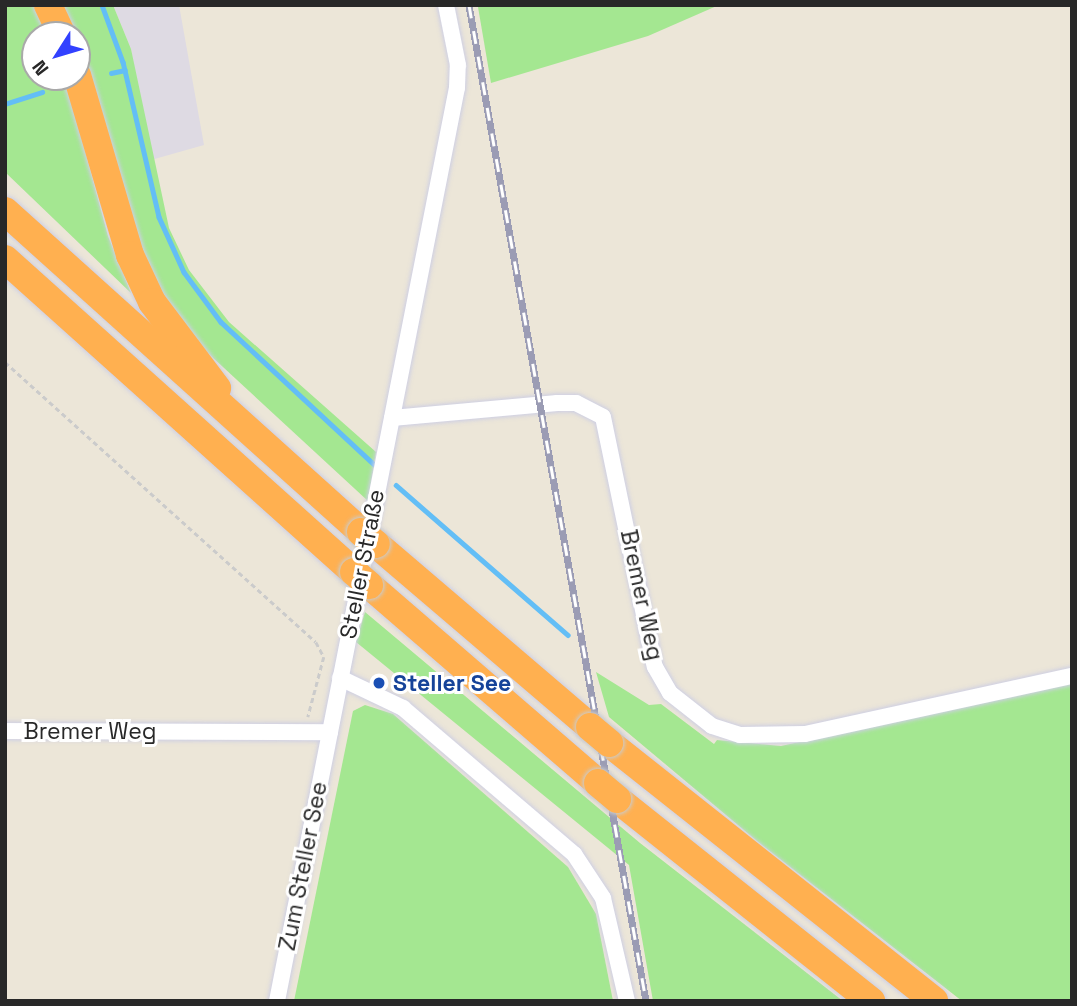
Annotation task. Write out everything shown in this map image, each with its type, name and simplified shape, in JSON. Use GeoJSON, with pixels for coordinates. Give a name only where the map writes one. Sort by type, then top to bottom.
{"type":"FeatureCollection","features":[{"type":"Feature","properties":{"kind":"highway"},"geometry":{"type":"LineString","coordinates":[[48,5],[55,21]]}},
{"type":"Feature","properties":{"kind":"highway"},"geometry":{"type":"LineString","coordinates":[[81,91],[111,202],[152,302],[257,440]]}},
{"type":"Feature","properties":{"kind":"highway"},"geometry":{"type":"LineString","coordinates":[[5,211],[368,538],[599,735],[934,1001]]}},
{"type":"Feature","properties":{"kind":"highway"},"geometry":{"type":"LineString","coordinates":[[5,259],[361,578],[608,791],[871,1001]]}},
{"type":"Feature","properties":{"kind":"street","name":"Steller Straße"},"geometry":{"type":"LineString","coordinates":[[340,678],[457,88],[458,65],[446,5]]}},
{"type":"Feature","properties":{"kind":"street","name":"Bremer Weg"},"geometry":{"type":"LineString","coordinates":[[391,418],[557,403],[576,403],[603,417],[655,667],[670,693],[712,726],[740,735],[805,734],[1072,676]]}},
{"type":"Feature","properties":{"kind":"street"},"geometry":{"type":"LineString","coordinates":[[330,732],[340,678],[403,708],[574,854],[603,898],[627,1001]]}},
{"type":"Feature","properties":{"kind":"street","name":"Bremer Weg"},"geometry":{"type":"LineString","coordinates":[[5,731],[330,732]]}},
{"type":"Feature","properties":{"kind":"street","name":"Zum Steller See"},"geometry":{"type":"LineString","coordinates":[[277,1001],[330,732]]}},
{"type":"Feature","properties":{"kind":"path"},"geometry":{"type":"LineString","coordinates":[[5,362],[316,642],[324,657],[304,733]]}},
{"type":"Feature","properties":{"kind":"shaded area"},"geometry":{"type":"Polygon","coordinates":[[[113,5],[179,5],[204,145],[151,160],[131,49],[113,5]]]}},
{"type":"Feature","properties":{"kind":"green space"},"geometry":{"type":"Polygon","coordinates":[[[5,5],[35,5],[42,21],[21,21],[21,91],[69,91],[108,236],[131,293],[5,172],[5,5]]]}},
{"type":"Feature","properties":{"kind":"green space"},"geometry":{"type":"Polygon","coordinates":[[[58,5],[113,5],[131,49],[169,228],[189,270],[229,322],[376,452],[368,501],[211,356],[164,304],[133,243],[88,91],[91,91],[91,21],[65,21],[58,5]]]}},
{"type":"Feature","properties":{"kind":"green space"},"geometry":{"type":"Polygon","coordinates":[[[719,5],[648,36],[491,83],[478,7],[719,5]]]}},
{"type":"Feature","properties":{"kind":"green space"},"geometry":{"type":"Polygon","coordinates":[[[365,612],[640,843],[843,1001],[653,1001],[629,865],[356,642],[365,612]]]}},
{"type":"Feature","properties":{"kind":"green space"},"geometry":{"type":"Polygon","coordinates":[[[596,672],[649,705],[661,704],[714,744],[717,740],[781,746],[1072,683],[1072,1001],[962,1001],[757,841],[609,717],[596,672]]]}},
{"type":"Feature","properties":{"kind":"green space"},"geometry":{"type":"Polygon","coordinates":[[[365,705],[393,714],[568,867],[596,914],[613,1001],[294,1001],[353,711],[365,705]]]}},
{"type":"Feature","properties":{"kind":"waterway"},"geometry":{"type":"LineString","coordinates":[[102,5],[123,62],[159,217],[184,272],[221,322],[374,464]]}},
{"type":"Feature","properties":{"kind":"waterway"},"geometry":{"type":"LineString","coordinates":[[111,73],[125,70]]}},
{"type":"Feature","properties":{"kind":"waterway"},"geometry":{"type":"LineString","coordinates":[[5,104],[42,92]]}},
{"type":"Feature","properties":{"kind":"waterway"},"geometry":{"type":"LineString","coordinates":[[396,485],[568,635]]}},
{"type":"Feature","properties":{"kind":"railway"},"geometry":{"type":"LineString","coordinates":[[469,5],[646,1001]]}},
{"type":"Feature","properties":{"kind":"place","name":"Steller See"},"geometry":{"type":"Point","coordinates":[379,683]}}]}
